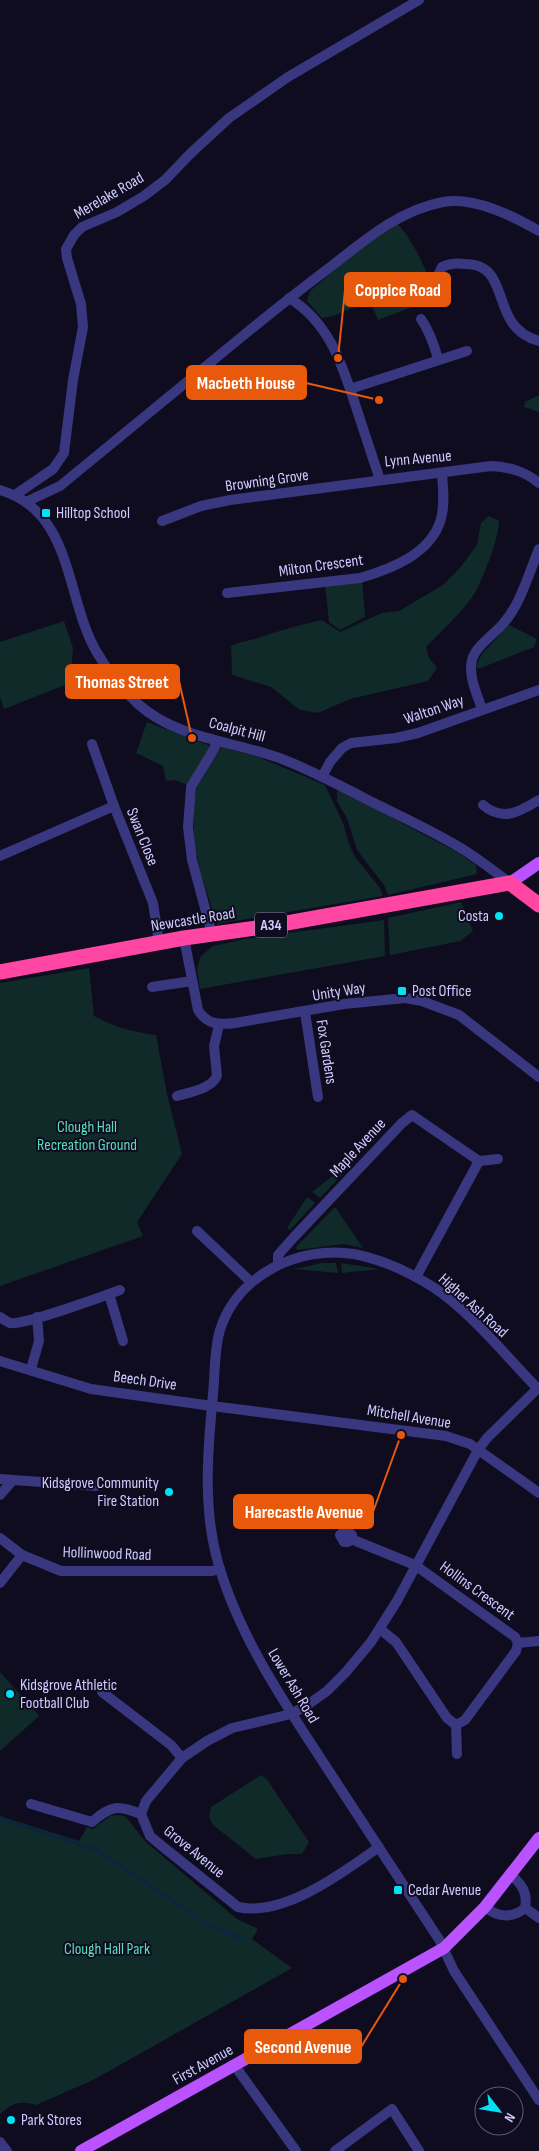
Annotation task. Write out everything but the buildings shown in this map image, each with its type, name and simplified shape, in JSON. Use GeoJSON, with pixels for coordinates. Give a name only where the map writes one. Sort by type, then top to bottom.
{"type":"FeatureCollection","features":[{"type":"Feature","properties":{"kind":"highway","name":"Newcastle Road"},"geometry":{"type":"LineString","coordinates":[[0,972],[184,938],[510,883]]}},
{"type":"Feature","properties":{"kind":"highway"},"geometry":{"type":"LineString","coordinates":[[510,883],[539,905]]}},
{"type":"Feature","properties":{"kind":"main road"},"geometry":{"type":"LineString","coordinates":[[510,883],[539,863]]}},
{"type":"Feature","properties":{"kind":"main road"},"geometry":{"type":"LineString","coordinates":[[444,1948],[484,1907],[539,1838]]}},
{"type":"Feature","properties":{"kind":"main road","name":"First Avenue"},"geometry":{"type":"LineString","coordinates":[[81,2151],[444,1948]]}},
{"type":"Feature","properties":{"kind":"street","name":"Merelake Road"},"geometry":{"type":"LineString","coordinates":[[15,495],[53,469],[64,453],[73,380],[83,328],[81,304],[66,250],[74,234],[82,227],[117,212],[144,196],[165,180],[229,118],[288,77],[419,0]]}},
{"type":"Feature","properties":{"kind":"street"},"geometry":{"type":"LineString","coordinates":[[26,502],[60,486],[289,298],[374,233],[399,218],[421,208],[444,201],[465,202],[491,208],[515,217],[539,231]]}},
{"type":"Feature","properties":{"kind":"street"},"geometry":{"type":"LineString","coordinates":[[446,289],[439,274],[442,267],[460,264],[482,266],[491,275],[496,284],[512,324],[524,335],[539,341]]}},
{"type":"Feature","properties":{"kind":"street","name":"Lynn Avenue"},"geometry":{"type":"LineString","coordinates":[[289,298],[303,306],[324,330],[335,348],[380,480],[491,466],[509,467],[520,471],[539,483]]}},
{"type":"Feature","properties":{"kind":"street"},"geometry":{"type":"LineString","coordinates":[[421,320],[431,336],[438,359]]}},
{"type":"Feature","properties":{"kind":"street"},"geometry":{"type":"LineString","coordinates":[[350,389],[467,351]]}},
{"type":"Feature","properties":{"kind":"street","name":"Milton Crescent"},"geometry":{"type":"LineString","coordinates":[[227,593],[344,580],[380,572],[401,563],[422,548],[435,532],[441,519],[443,502],[442,473]]}},
{"type":"Feature","properties":{"kind":"street","name":"Browning Grove"},"geometry":{"type":"LineString","coordinates":[[162,521],[201,506],[230,500],[380,480]]}},
{"type":"Feature","properties":{"kind":"street","name":"Coalpit Hill"},"geometry":{"type":"LineString","coordinates":[[0,490],[15,495],[26,502],[47,522],[58,541],[78,607],[96,650],[115,678],[137,703],[153,716],[186,732],[282,759],[322,777],[455,846],[486,865],[510,883]]}},
{"type":"Feature","properties":{"kind":"street"},"geometry":{"type":"LineString","coordinates":[[482,709],[473,681],[472,659],[504,623],[514,606],[539,549]]}},
{"type":"Feature","properties":{"kind":"street","name":"Walton Way"},"geometry":{"type":"LineString","coordinates":[[322,777],[330,762],[342,748],[351,743],[396,738],[418,733],[539,690]]}},
{"type":"Feature","properties":{"kind":"street"},"geometry":{"type":"LineString","coordinates":[[212,934],[192,860],[188,827],[191,787],[214,749],[217,740]]}},
{"type":"Feature","properties":{"kind":"street","name":"Swan Close"},"geometry":{"type":"LineString","coordinates":[[92,744],[114,806],[153,903],[159,943]]}},
{"type":"Feature","properties":{"kind":"street"},"geometry":{"type":"LineString","coordinates":[[483,805],[497,814],[509,813],[521,811],[539,800]]}},
{"type":"Feature","properties":{"kind":"street"},"geometry":{"type":"LineString","coordinates":[[0,856],[114,806]]}},
{"type":"Feature","properties":{"kind":"street"},"geometry":{"type":"LineString","coordinates":[[483,888],[488,875],[486,865]]}},
{"type":"Feature","properties":{"kind":"street"},"geometry":{"type":"LineString","coordinates":[[181,1092],[203,1088],[214,1081],[217,1071],[214,1046],[219,1025],[201,1016],[198,1010],[184,938]]}},
{"type":"Feature","properties":{"kind":"street"},"geometry":{"type":"LineString","coordinates":[[152,987],[192,981]]}},
{"type":"Feature","properties":{"kind":"street","name":"Unity Way"},"geometry":{"type":"LineString","coordinates":[[219,1025],[344,1004],[405,998],[422,1001],[459,1015],[539,1077]]}},
{"type":"Feature","properties":{"kind":"street","name":"Fox Gardens"},"geometry":{"type":"LineString","coordinates":[[305,1012],[318,1097]]}},
{"type":"Feature","properties":{"kind":"street","name":"Maple Avenue"},"geometry":{"type":"LineString","coordinates":[[278,1264],[278,1255],[294,1237],[402,1123],[412,1115],[479,1161]]}},
{"type":"Feature","properties":{"kind":"street"},"geometry":{"type":"LineString","coordinates":[[416,1277],[479,1161],[498,1159]]}},
{"type":"Feature","properties":{"kind":"street"},"geometry":{"type":"LineString","coordinates":[[197,1231],[251,1282]]}},
{"type":"Feature","properties":{"kind":"street","name":"Higher Ash Road"},"geometry":{"type":"LineString","coordinates":[[212,1406],[220,1331],[231,1307],[251,1282],[278,1264],[306,1256],[330,1253],[352,1254],[382,1262],[416,1277],[435,1288],[462,1311],[538,1388]]}},
{"type":"Feature","properties":{"kind":"street"},"geometry":{"type":"LineString","coordinates":[[0,1317],[10,1323],[37,1318],[120,1290]]}},
{"type":"Feature","properties":{"kind":"street"},"geometry":{"type":"LineString","coordinates":[[109,1294],[122,1341]]}},
{"type":"Feature","properties":{"kind":"street"},"geometry":{"type":"LineString","coordinates":[[31,1369],[39,1341],[37,1318]]}},
{"type":"Feature","properties":{"kind":"street","name":"Beech Drive"},"geometry":{"type":"LineString","coordinates":[[0,1361],[91,1388],[289,1416]]}},
{"type":"Feature","properties":{"kind":"street"},"geometry":{"type":"LineString","coordinates":[[31,1804],[92,1822],[113,1807],[124,1807],[141,1814],[146,1801],[182,1758],[207,1741],[232,1728],[291,1714],[306,1706],[340,1678],[380,1629],[478,1450],[487,1438],[538,1388]]}},
{"type":"Feature","properties":{"kind":"street","name":"Lower Ash Road"},"geometry":{"type":"LineString","coordinates":[[212,1406],[208,1484],[212,1530],[220,1569],[252,1646],[291,1714],[444,1948],[454,1971],[539,2100]]}},
{"type":"Feature","properties":{"kind":"street","name":"Mitchell Avenue"},"geometry":{"type":"LineString","coordinates":[[289,1416],[446,1436],[470,1444],[539,1493]]}},
{"type":"Feature","properties":{"kind":"street"},"geometry":{"type":"LineString","coordinates":[[0,1479],[96,1486]]}},
{"type":"Feature","properties":{"kind":"street"},"geometry":{"type":"LineString","coordinates":[[0,1495],[13,1480]]}},
{"type":"Feature","properties":{"kind":"street","name":"Hollinwood Road"},"geometry":{"type":"LineString","coordinates":[[0,1538],[22,1555],[61,1571],[212,1571],[220,1569]]}},
{"type":"Feature","properties":{"kind":"street","name":"Hollins Crescent"},"geometry":{"type":"LineString","coordinates":[[351,1539],[416,1565],[515,1637],[518,1643],[516,1651],[464,1720],[456,1725]]}},
{"type":"Feature","properties":{"kind":"street"},"geometry":{"type":"LineString","coordinates":[[0,1584],[22,1555]]}},
{"type":"Feature","properties":{"kind":"street"},"geometry":{"type":"LineString","coordinates":[[380,1629],[396,1642],[447,1718],[456,1725],[457,1754]]}},
{"type":"Feature","properties":{"kind":"street","name":"Hollins Crescent"},"geometry":{"type":"LineString","coordinates":[[518,1643],[539,1642]]}},
{"type":"Feature","properties":{"kind":"street"},"geometry":{"type":"LineString","coordinates":[[102,1692],[172,1745],[182,1758]]}},
{"type":"Feature","properties":{"kind":"street","name":"Grove Avenue"},"geometry":{"type":"LineString","coordinates":[[141,1814],[150,1836],[238,1907],[250,1910],[263,1908],[315,1889],[379,1848]]}},
{"type":"Feature","properties":{"kind":"street"},"geometry":{"type":"LineString","coordinates":[[484,1907],[497,1915],[511,1916],[518,1914],[525,1908],[525,1892],[522,1885],[511,1875]]}},
{"type":"Feature","properties":{"kind":"street"},"geometry":{"type":"LineString","coordinates":[[525,1908],[539,1918]]}},
{"type":"Feature","properties":{"kind":"street"},"geometry":{"type":"LineString","coordinates":[[235,2066],[296,2151]]}},
{"type":"Feature","properties":{"kind":"street"},"geometry":{"type":"LineString","coordinates":[[335,2151],[392,2109],[419,2151]]}},
{"type":"Feature","properties":{"kind":"street"},"geometry":{"type":"LineString","coordinates":[[0,2142],[7,2151]]}},
{"type":"Feature","properties":{"kind":"green space"},"geometry":{"type":"Polygon","coordinates":[[[397,224],[403,230],[422,261],[434,295],[434,302],[426,306],[421,304],[378,320],[370,301],[333,316],[322,318],[307,301],[310,291],[363,246],[397,224]]]}},
{"type":"Feature","properties":{"kind":"green space"},"geometry":{"type":"Polygon","coordinates":[[[539,395],[539,412],[524,407],[525,402],[539,395]]]}},
{"type":"Feature","properties":{"kind":"green space"},"geometry":{"type":"Polygon","coordinates":[[[489,516],[499,521],[490,557],[480,584],[472,598],[426,647],[429,658],[437,668],[428,681],[350,699],[318,713],[300,710],[271,687],[232,675],[231,646],[234,644],[322,620],[340,632],[382,613],[399,611],[443,585],[460,568],[477,545],[481,523],[489,516]]]}},
{"type":"Feature","properties":{"kind":"green space"},"geometry":{"type":"Polygon","coordinates":[[[362,579],[365,617],[340,630],[329,622],[325,584],[362,579]]]}},
{"type":"Feature","properties":{"kind":"green space"},"geometry":{"type":"Polygon","coordinates":[[[64,621],[73,648],[70,683],[4,709],[0,697],[0,642],[64,621]]]}},
{"type":"Feature","properties":{"kind":"green space"},"geometry":{"type":"Polygon","coordinates":[[[509,625],[537,639],[534,647],[478,669],[476,666],[482,654],[509,625]]]}},
{"type":"Feature","properties":{"kind":"green space"},"geometry":{"type":"Polygon","coordinates":[[[147,722],[211,746],[188,785],[175,780],[166,781],[163,766],[136,753],[147,722]]]}},
{"type":"Feature","properties":{"kind":"green space"},"geometry":{"type":"Polygon","coordinates":[[[221,747],[256,756],[325,785],[343,823],[355,857],[380,888],[383,896],[217,924],[200,871],[194,839],[194,811],[196,789],[221,747]]]}},
{"type":"Feature","properties":{"kind":"green space"},"geometry":{"type":"Polygon","coordinates":[[[337,789],[457,852],[476,865],[477,874],[388,895],[384,885],[357,850],[347,818],[337,801],[337,789]]]}},
{"type":"Feature","properties":{"kind":"green space"},"geometry":{"type":"Polygon","coordinates":[[[461,902],[473,931],[460,941],[390,955],[388,918],[461,902]]]}},
{"type":"Feature","properties":{"kind":"green space"},"geometry":{"type":"Polygon","coordinates":[[[384,920],[385,956],[200,989],[197,969],[201,956],[213,946],[245,939],[384,920]]]}},
{"type":"Feature","properties":{"kind":"green space","name":"Clough Hall Recreation Ground"},"geometry":{"type":"Polygon","coordinates":[[[89,968],[94,1016],[124,1028],[156,1035],[167,1094],[182,1154],[137,1222],[143,1236],[0,1286],[0,983],[89,968]]]}},
{"type":"Feature","properties":{"kind":"green space"},"geometry":{"type":"Polygon","coordinates":[[[347,1165],[349,1167],[320,1198],[312,1192],[347,1165]]]}},
{"type":"Feature","properties":{"kind":"green space"},"geometry":{"type":"Polygon","coordinates":[[[307,1197],[315,1203],[290,1230],[287,1228],[307,1197]]]}},
{"type":"Feature","properties":{"kind":"green space"},"geometry":{"type":"Polygon","coordinates":[[[335,1207],[363,1248],[344,1244],[297,1250],[296,1247],[335,1207]]]}},
{"type":"Feature","properties":{"kind":"green space"},"geometry":{"type":"Polygon","coordinates":[[[322,1263],[336,1263],[338,1273],[294,1269],[322,1263]]]}},
{"type":"Feature","properties":{"kind":"green space"},"geometry":{"type":"Polygon","coordinates":[[[341,1263],[380,1269],[342,1273],[341,1263]]]}},
{"type":"Feature","properties":{"kind":"green space","name":"Kidsgrove Athletic Football Club"},"geometry":{"type":"Polygon","coordinates":[[[0,1672],[39,1716],[0,1751],[0,1672]]]}},
{"type":"Feature","properties":{"kind":"green space"},"geometry":{"type":"Polygon","coordinates":[[[261,1775],[266,1778],[309,1842],[302,1854],[288,1854],[256,1859],[213,1825],[209,1817],[211,1807],[261,1775]]]}},
{"type":"Feature","properties":{"kind":"green space","name":"Clough Hall Park"},"geometry":{"type":"Polygon","coordinates":[[[0,1816],[79,1841],[87,1827],[93,1829],[110,1816],[125,1816],[146,1842],[237,1919],[258,1929],[252,1939],[292,1968],[95,2079],[36,2105],[16,2104],[0,2114],[0,1816]]]}},
{"type":"Feature","properties":{"kind":"waterway"},"geometry":{"type":"LineString","coordinates":[[0,1819],[95,1849],[196,1916]]}},
{"type":"Feature","properties":{"kind":"waterway"},"geometry":{"type":"LineString","coordinates":[[204,1921],[211,1926],[244,1939]]}},
{"type":"Feature","properties":{"kind":"place","name":"Coppice Road"},"geometry":{"type":"Point","coordinates":[338,358]}},
{"type":"Feature","properties":{"kind":"place","name":"Macbeth House"},"geometry":{"type":"Point","coordinates":[379,400]}},
{"type":"Feature","properties":{"kind":"place","name":"Hilltop School"},"geometry":{"type":"Point","coordinates":[46,513]}},
{"type":"Feature","properties":{"kind":"place","name":"Thomas Street"},"geometry":{"type":"Point","coordinates":[192,738]}},
{"type":"Feature","properties":{"kind":"place","name":"Costa"},"geometry":{"type":"Point","coordinates":[499,916]}},
{"type":"Feature","properties":{"kind":"place","name":"Post Office"},"geometry":{"type":"Point","coordinates":[402,991]}},
{"type":"Feature","properties":{"kind":"place","name":"Harecastle Avenue"},"geometry":{"type":"Point","coordinates":[401,1435]}},
{"type":"Feature","properties":{"kind":"place","name":"Kidsgrove Community Fire Station"},"geometry":{"type":"Point","coordinates":[169,1492]}},
{"type":"Feature","properties":{"kind":"place","name":"Kidsgrove Athletic Football Club"},"geometry":{"type":"Point","coordinates":[10,1694]}},
{"type":"Feature","properties":{"kind":"place","name":"Cedar Avenue"},"geometry":{"type":"Point","coordinates":[398,1890]}},
{"type":"Feature","properties":{"kind":"place","name":"Second Avenue"},"geometry":{"type":"Point","coordinates":[403,1979]}},
{"type":"Feature","properties":{"kind":"place","name":"Park Stores"},"geometry":{"type":"Point","coordinates":[11,2120]}}]}
